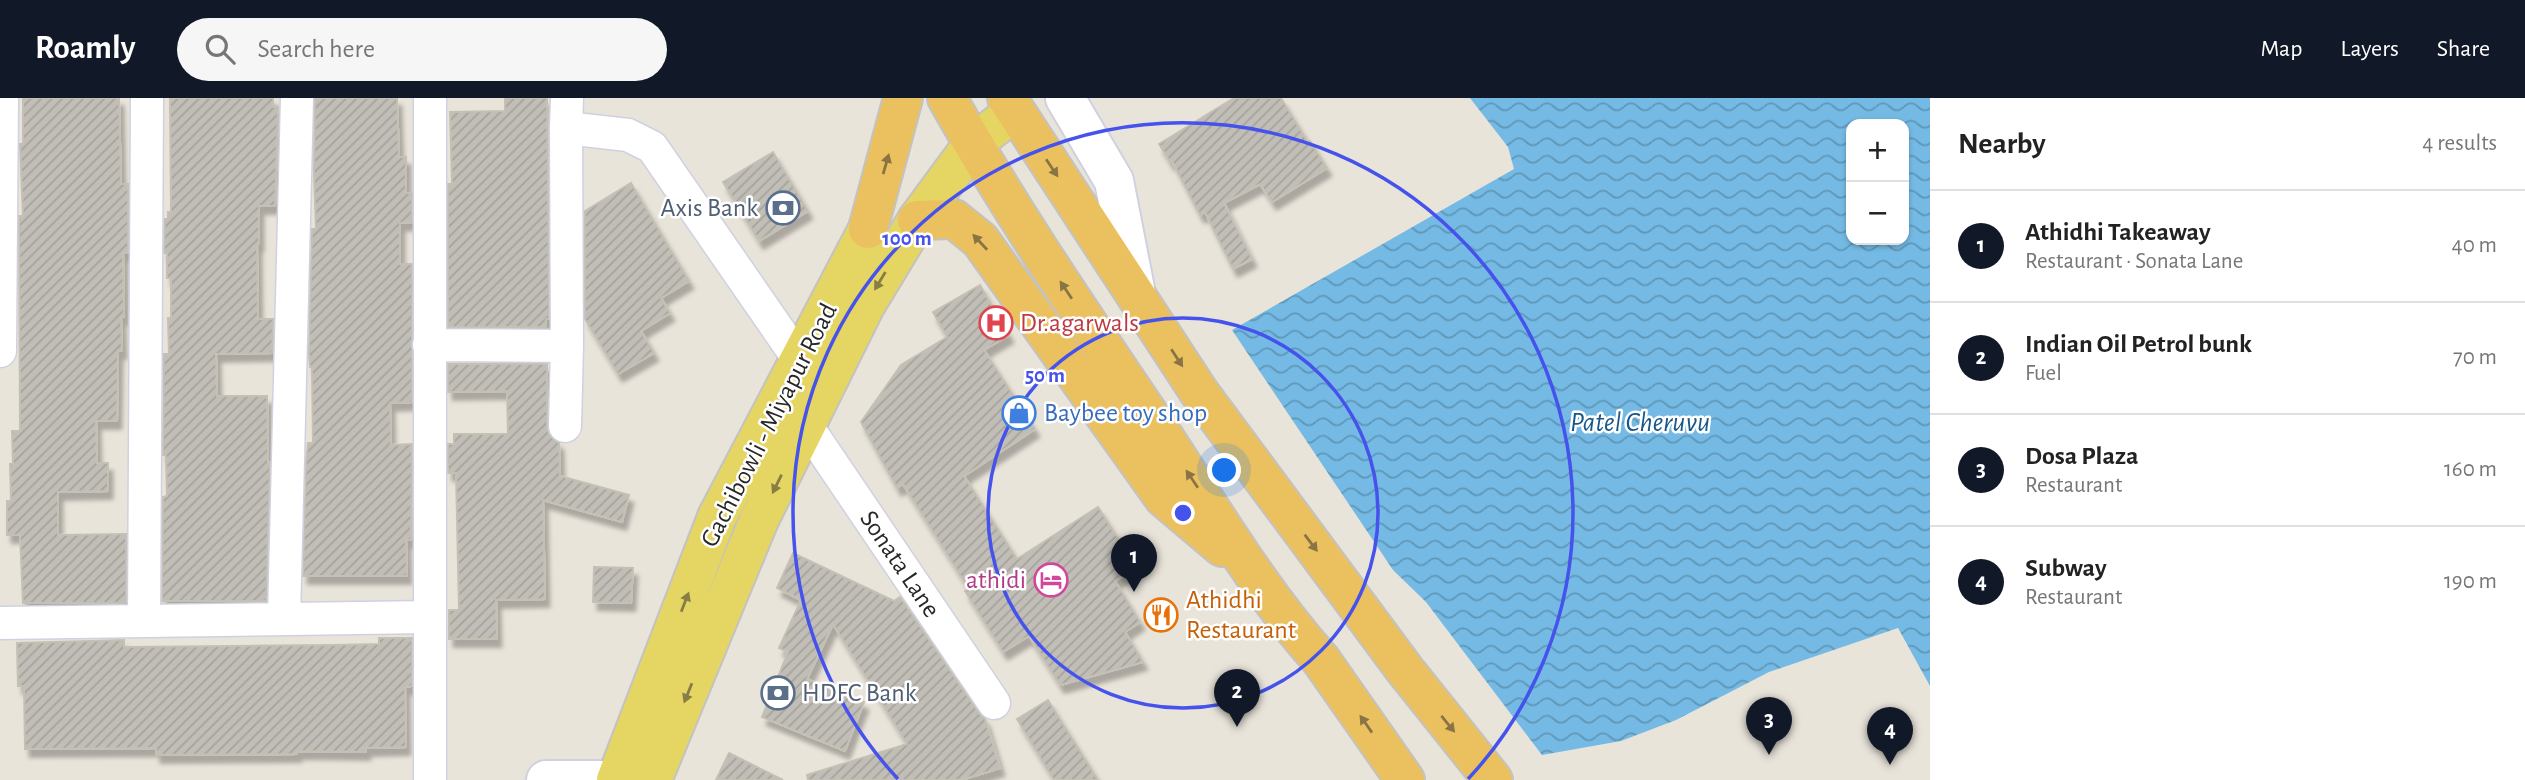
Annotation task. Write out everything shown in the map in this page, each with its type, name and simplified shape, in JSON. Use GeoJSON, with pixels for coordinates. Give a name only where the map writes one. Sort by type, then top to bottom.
{"type":"FeatureCollection","features":[{"type":"Feature","properties":{"kind":"highway"},"geometry":{"type":"LineString","coordinates":[[868,229],[903,98]]}},
{"type":"Feature","properties":{"kind":"highway"},"geometry":{"type":"LineString","coordinates":[[947,98],[1041,253],[1255,575],[1321,660],[1405,780]]}},
{"type":"Feature","properties":{"kind":"highway"},"geometry":{"type":"LineString","coordinates":[[1011,105],[1199,392],[1405,670],[1493,780]]}},
{"type":"Feature","properties":{"kind":"highway"},"geometry":{"type":"LineString","coordinates":[[917,220],[954,219],[980,240],[1164,498],[1255,575]]}},
{"type":"Feature","properties":{"kind":"main road"},"geometry":{"type":"LineString","coordinates":[[652,780],[760,520],[865,306],[917,220],[973,144],[1011,105]]}},
{"type":"Feature","properties":{"kind":"main road","name":"Gachibowli - Miyapur Road"},"geometry":{"type":"LineString","coordinates":[[617,780],[717,517],[868,229]]}},
{"type":"Feature","properties":{"kind":"street"},"geometry":{"type":"LineString","coordinates":[[0,351],[2,98]]}},
{"type":"Feature","properties":{"kind":"street"},"geometry":{"type":"LineString","coordinates":[[144,621],[147,98]]}},
{"type":"Feature","properties":{"kind":"street"},"geometry":{"type":"LineString","coordinates":[[284,619],[297,98]]}},
{"type":"Feature","properties":{"kind":"street"},"geometry":{"type":"LineString","coordinates":[[430,98],[430,780]]}},
{"type":"Feature","properties":{"kind":"street"},"geometry":{"type":"LineString","coordinates":[[1065,98],[1114,181],[1136,294]]}},
{"type":"Feature","properties":{"kind":"street"},"geometry":{"type":"LineString","coordinates":[[565,426],[566,113],[652,146],[800,361]]}},
{"type":"Feature","properties":{"kind":"street"},"geometry":{"type":"LineString","coordinates":[[429,345],[567,345]]}},
{"type":"Feature","properties":{"kind":"street","name":"Sonata Lane"},"geometry":{"type":"LineString","coordinates":[[806,425],[994,703]]}},
{"type":"Feature","properties":{"kind":"street"},"geometry":{"type":"LineString","coordinates":[[0,623],[429,617]]}},
{"type":"Feature","properties":{"kind":"street"},"geometry":{"type":"LineString","coordinates":[[546,780],[617,780]]}},
{"type":"Feature","properties":{"kind":"water","name":"Patel Cheruvu"},"geometry":{"type":"Polygon","coordinates":[[[1470,98],[1930,98],[1930,686],[1898,628],[1769,672],[1676,720],[1621,741],[1542,755],[1426,602],[1393,570],[1232,330],[1514,169],[1508,147],[1470,98]]]}},
{"type":"Feature","properties":{"kind":"building"},"geometry":{"type":"Polygon","coordinates":[[[23,98],[119,98],[121,184],[128,184],[128,253],[123,253],[122,351],[118,351],[117,421],[96,421],[97,463],[108,463],[108,491],[58,492],[58,535],[126,534],[124,603],[23,603],[20,535],[7,535],[7,501],[11,501],[10,464],[13,464],[12,431],[20,431],[19,216],[23,216],[20,144],[23,144],[23,98]]]}},
{"type":"Feature","properties":{"kind":"building"},"geometry":{"type":"Polygon","coordinates":[[[170,98],[273,98],[273,107],[278,107],[275,206],[259,206],[257,244],[258,319],[273,319],[272,353],[216,354],[217,396],[267,396],[270,462],[266,601],[162,601],[163,497],[167,496],[166,455],[163,455],[164,354],[169,354],[168,318],[171,318],[171,278],[167,278],[167,253],[164,253],[165,219],[168,219],[168,212],[171,212],[170,98]]]}},
{"type":"Feature","properties":{"kind":"building"},"geometry":{"type":"Polygon","coordinates":[[[315,98],[397,98],[399,157],[406,157],[406,193],[412,193],[412,222],[400,223],[400,264],[412,264],[412,402],[390,403],[391,445],[412,444],[411,540],[406,540],[407,576],[303,576],[306,462],[308,443],[313,443],[312,367],[309,353],[312,229],[316,229],[315,98]]]}},
{"type":"Feature","properties":{"kind":"building"},"geometry":{"type":"Polygon","coordinates":[[[505,98],[547,98],[549,319],[546,319],[546,327],[448,327],[448,184],[452,184],[450,112],[505,111],[505,98]]]}},
{"type":"Feature","properties":{"kind":"building"},"geometry":{"type":"Polygon","coordinates":[[[1234,98],[1281,98],[1327,168],[1272,202],[1260,184],[1224,203],[1252,259],[1233,269],[1205,212],[1200,215],[1172,161],[1170,162],[1159,144],[1234,98]]]}},
{"type":"Feature","properties":{"kind":"building"},"geometry":{"type":"Polygon","coordinates":[[[773,152],[808,211],[759,241],[723,182],[773,152]]]}},
{"type":"Feature","properties":{"kind":"building"},"geometry":{"type":"Polygon","coordinates":[[[631,183],[689,281],[661,298],[670,313],[641,331],[654,353],[618,374],[585,319],[585,211],[631,183]]]}},
{"type":"Feature","properties":{"kind":"building"},"geometry":{"type":"Polygon","coordinates":[[[980,285],[1009,335],[984,350],[1035,429],[964,476],[1017,559],[1098,507],[1137,568],[1115,581],[1140,622],[1125,632],[1143,662],[1060,685],[1029,636],[1003,652],[965,591],[969,589],[903,484],[897,488],[861,422],[901,365],[947,337],[933,312],[980,285]]]}},
{"type":"Feature","properties":{"kind":"building"},"geometry":{"type":"Polygon","coordinates":[[[448,364],[547,364],[547,426],[549,435],[559,443],[560,476],[629,495],[622,522],[543,500],[545,599],[496,600],[497,639],[449,639],[449,610],[459,610],[456,473],[448,473],[448,444],[454,444],[454,434],[508,434],[507,391],[448,392],[448,364]]]}},
{"type":"Feature","properties":{"kind":"building"},"geometry":{"type":"Polygon","coordinates":[[[793,553],[894,601],[900,597],[985,719],[1000,768],[961,780],[808,780],[807,775],[907,744],[833,624],[807,679],[864,702],[845,751],[762,717],[788,652],[779,648],[801,600],[777,588],[793,553]]]}},
{"type":"Feature","properties":{"kind":"building"},"geometry":{"type":"Polygon","coordinates":[[[594,567],[633,568],[631,603],[593,602],[594,567]]]}},
{"type":"Feature","properties":{"kind":"building"},"geometry":{"type":"Polygon","coordinates":[[[379,638],[412,638],[412,686],[405,687],[406,747],[366,748],[366,752],[156,755],[156,748],[25,749],[24,686],[18,686],[17,643],[124,640],[124,647],[333,645],[379,644],[379,638]]]}},
{"type":"Feature","properties":{"kind":"building"},"geometry":{"type":"Polygon","coordinates":[[[1048,700],[1098,780],[1054,780],[1017,719],[1048,700]]]}},
{"type":"Feature","properties":{"kind":"building"},"geometry":{"type":"Polygon","coordinates":[[[729,753],[783,780],[716,780],[729,753]]]}},
{"type":"Feature","properties":{"kind":"place","name":"Axis Bank"},"geometry":{"type":"Point","coordinates":[783,208]}},
{"type":"Feature","properties":{"kind":"place","name":"Dr.agarwals"},"geometry":{"type":"Point","coordinates":[996,323]}},
{"type":"Feature","properties":{"kind":"place","name":"Baybee toy shop"},"geometry":{"type":"Point","coordinates":[1019,413]}},
{"type":"Feature","properties":{"kind":"place","name":"athidi"},"geometry":{"type":"Point","coordinates":[1051,580]}},
{"type":"Feature","properties":{"kind":"place","name":"Athidhi Takeaway"},"geometry":{"type":"Point","coordinates":[1134,592]}},
{"type":"Feature","properties":{"kind":"place","name":"Athidhi Restaurant"},"geometry":{"type":"Point","coordinates":[1161,615]}},
{"type":"Feature","properties":{"kind":"place","name":"HDFC Bank"},"geometry":{"type":"Point","coordinates":[778,693]}},
{"type":"Feature","properties":{"kind":"place","name":"Indian Oil Petrol bunk"},"geometry":{"type":"Point","coordinates":[1237,727]}},
{"type":"Feature","properties":{"kind":"place","name":"Dosa Plaza"},"geometry":{"type":"Point","coordinates":[1769,755]}},
{"type":"Feature","properties":{"kind":"place","name":"Subway"},"geometry":{"type":"Point","coordinates":[1890,765]}}]}
